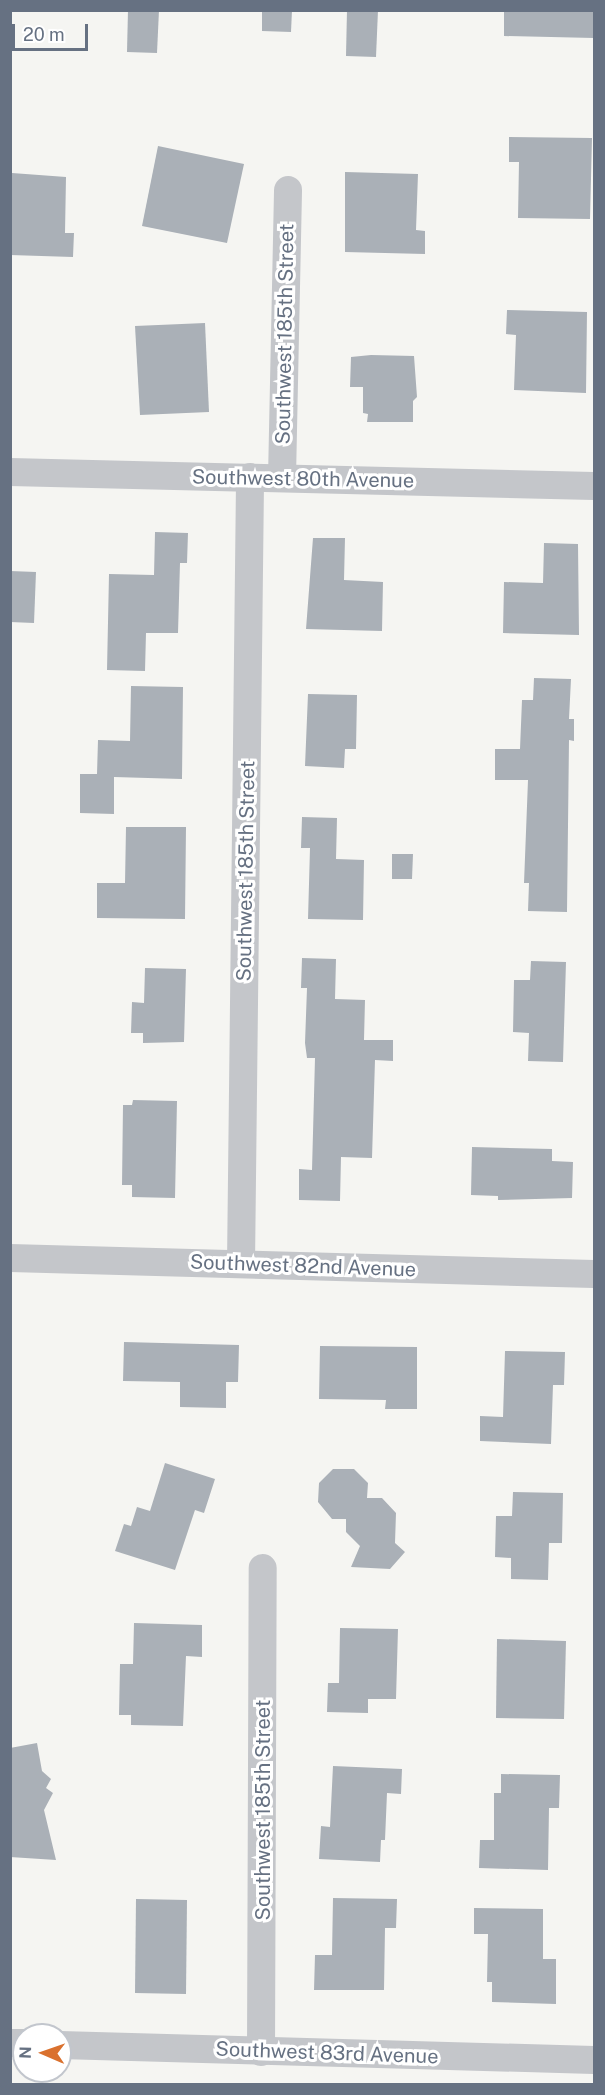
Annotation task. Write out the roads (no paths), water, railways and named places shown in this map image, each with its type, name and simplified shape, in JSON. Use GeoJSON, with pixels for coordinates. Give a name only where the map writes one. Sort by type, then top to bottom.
{"type":"FeatureCollection","features":[{"type":"Feature","properties":{"kind":"street","name":"Southwest 185th Street"},"geometry":{"type":"LineString","coordinates":[[282,478],[288,190]]}},
{"type":"Feature","properties":{"kind":"street","name":"Southwest 80th Avenue"},"geometry":{"type":"LineString","coordinates":[[10,472],[594,486]]}},
{"type":"Feature","properties":{"kind":"street","name":"Southwest 185th Street"},"geometry":{"type":"LineString","coordinates":[[241,1264],[250,477]]}},
{"type":"Feature","properties":{"kind":"street","name":"Southwest 82nd Avenue"},"geometry":{"type":"LineString","coordinates":[[10,1258],[594,1274]]}},
{"type":"Feature","properties":{"kind":"street","name":"Southwest 185th Street"},"geometry":{"type":"LineString","coordinates":[[261,2052],[264,1568]]}},
{"type":"Feature","properties":{"kind":"street","name":"Southwest 83rd Avenue"},"geometry":{"type":"LineString","coordinates":[[72,2045],[594,2060]]}}]}
